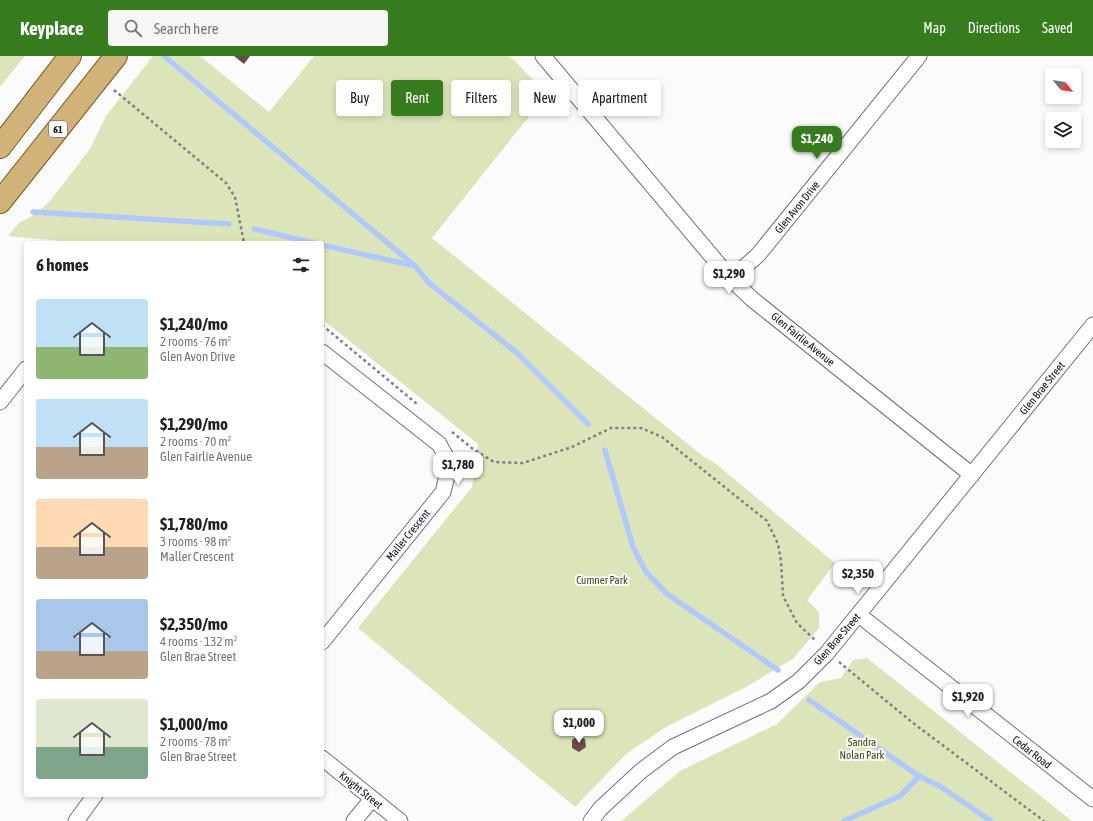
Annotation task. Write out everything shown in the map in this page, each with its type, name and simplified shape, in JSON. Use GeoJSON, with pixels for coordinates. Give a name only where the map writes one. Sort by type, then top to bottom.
{"type":"FeatureCollection","features":[{"type":"Feature","properties":{"kind":"main road"},"geometry":{"type":"LineString","coordinates":[[0,147],[70,56]]}},
{"type":"Feature","properties":{"kind":"main road","name":"61"},"geometry":{"type":"LineString","coordinates":[[0,202],[116,56]]}},
{"type":"Feature","properties":{"kind":"street","name":"Glen Fairlie Avenue"},"geometry":{"type":"LineString","coordinates":[[543,56],[731,279],[752,299],[972,475]]}},
{"type":"Feature","properties":{"kind":"street","name":"Glen Avon Drive"},"geometry":{"type":"LineString","coordinates":[[731,279],[758,255],[919,56]]}},
{"type":"Feature","properties":{"kind":"street","name":"Glen Brae Street"},"geometry":{"type":"LineString","coordinates":[[591,821],[600,810],[641,771],[673,747],[771,700],[799,681],[827,653],[859,615],[1093,325]]}},
{"type":"Feature","properties":{"kind":"street","name":"Maller Crescent"},"geometry":{"type":"LineString","coordinates":[[324,354],[439,444],[450,464],[443,492],[324,640]]}},
{"type":"Feature","properties":{"kind":"street"},"geometry":{"type":"LineString","coordinates":[[0,402],[24,372]]}},
{"type":"Feature","properties":{"kind":"street","name":"Cedar Road"},"geometry":{"type":"LineString","coordinates":[[859,615],[1093,799]]}},
{"type":"Feature","properties":{"kind":"street","name":"Knight Street"},"geometry":{"type":"LineString","coordinates":[[324,760],[400,821]]}},
{"type":"Feature","properties":{"kind":"street"},"geometry":{"type":"LineString","coordinates":[[76,821],[94,797]]}},
{"type":"Feature","properties":{"kind":"street"},"geometry":{"type":"LineString","coordinates":[[354,821],[372,799]]}},
{"type":"Feature","properties":{"kind":"path"},"geometry":{"type":"LineString","coordinates":[[117,92],[226,183],[235,198],[244,241]]}},
{"type":"Feature","properties":{"kind":"path"},"geometry":{"type":"LineString","coordinates":[[324,327],[418,405]]}},
{"type":"Feature","properties":{"kind":"path"},"geometry":{"type":"LineString","coordinates":[[449,430],[473,449],[494,462],[523,463],[572,447],[612,428],[641,428],[662,437],[767,521],[778,544],[781,561],[783,596],[797,623],[827,653],[913,723],[1044,821]]}},
{"type":"Feature","properties":{"kind":"green space"},"geometry":{"type":"Polygon","coordinates":[[[0,56],[25,56],[0,87],[0,56]]]}},
{"type":"Feature","properties":{"kind":"green space","name":"Cumner Park"},"geometry":{"type":"Polygon","coordinates":[[[153,56],[200,56],[269,112],[314,56],[508,56],[514,60],[533,80],[519,80],[519,116],[529,116],[432,238],[704,457],[715,463],[835,563],[807,600],[819,612],[819,628],[793,659],[746,687],[666,727],[626,754],[575,807],[358,628],[472,487],[478,444],[324,321],[324,241],[62,241],[8,236],[19,223],[34,215],[50,201],[90,149],[106,116],[153,56]]]}},
{"type":"Feature","properties":{"kind":"green space","name":"Sandra Nolan Park"},"geometry":{"type":"Polygon","coordinates":[[[867,658],[1072,821],[621,821],[680,771],[777,724],[820,682],[841,678],[853,660],[867,658]]]}},
{"type":"Feature","properties":{"kind":"building"},"geometry":{"type":"Polygon","coordinates":[[[234,56],[250,56],[244,64],[234,56]]]}},
{"type":"Feature","properties":{"kind":"building"},"geometry":{"type":"Polygon","coordinates":[[[578,736],[585,739],[586,747],[579,752],[572,748],[572,740],[578,736]]]}},
{"type":"Feature","properties":{"kind":"waterway"},"geometry":{"type":"LineString","coordinates":[[164,56],[414,265]]}},
{"type":"Feature","properties":{"kind":"waterway"},"geometry":{"type":"LineString","coordinates":[[33,212],[229,224]]}},
{"type":"Feature","properties":{"kind":"waterway"},"geometry":{"type":"LineString","coordinates":[[254,229],[305,241]]}},
{"type":"Feature","properties":{"kind":"waterway"},"geometry":{"type":"LineString","coordinates":[[324,245],[415,266],[429,283],[516,352],[588,424]]}},
{"type":"Feature","properties":{"kind":"waterway"},"geometry":{"type":"LineString","coordinates":[[605,450],[633,547],[646,572],[667,594],[778,670]]}},
{"type":"Feature","properties":{"kind":"waterway"},"geometry":{"type":"LineString","coordinates":[[809,700],[919,776],[941,787],[991,821]]}},
{"type":"Feature","properties":{"kind":"waterway"},"geometry":{"type":"LineString","coordinates":[[844,821],[900,796],[919,776]]}}]}
